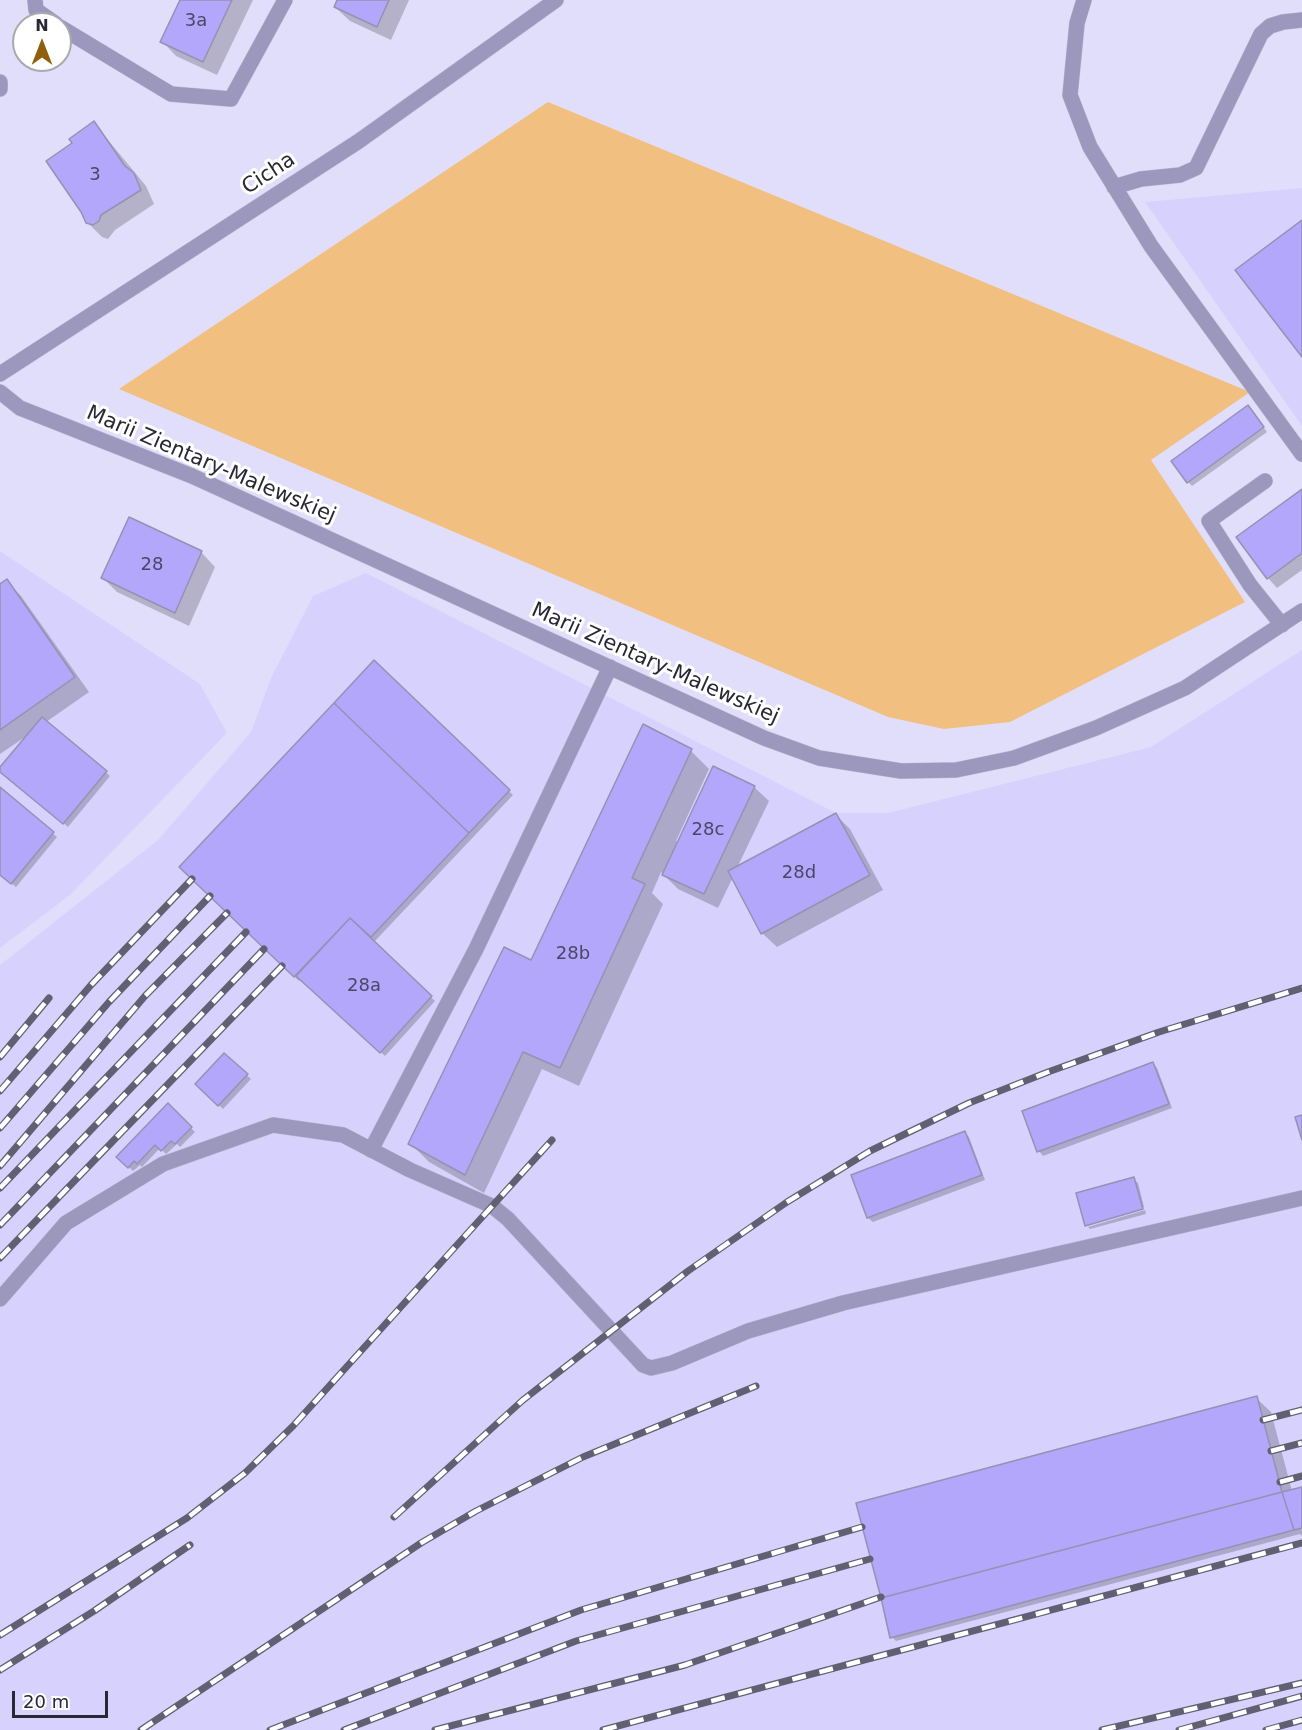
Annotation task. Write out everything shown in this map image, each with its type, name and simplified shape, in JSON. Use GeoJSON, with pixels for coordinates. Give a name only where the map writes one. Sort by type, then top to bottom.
{"type":"FeatureCollection","features":[{"type":"Feature","properties":{"kind":"street"},"geometry":{"type":"LineString","coordinates":[[72,34],[171,94],[231,99],[285,0]]}},
{"type":"Feature","properties":{"kind":"street","name":"Cicha"},"geometry":{"type":"LineString","coordinates":[[0,375],[358,141],[556,0]]}},
{"type":"Feature","properties":{"kind":"street"},"geometry":{"type":"LineString","coordinates":[[1084,0],[1077,23],[1070,95],[1090,147],[1151,246],[1302,454]]}},
{"type":"Feature","properties":{"kind":"street"},"geometry":{"type":"LineString","coordinates":[[1114,187],[1141,179],[1162,179],[1180,175],[1196,168],[1205,155],[1261,33],[1270,26],[1302,20]]}},
{"type":"Feature","properties":{"kind":"street"},"geometry":{"type":"LineString","coordinates":[[0,82],[0,89]]}},
{"type":"Feature","properties":{"kind":"street","name":"Marii Zientary-Malewskiej"},"geometry":{"type":"LineString","coordinates":[[0,392],[20,408],[192,476],[764,738],[819,758],[901,771],[956,770],[1014,758],[1096,728],[1185,688],[1302,611]]}},
{"type":"Feature","properties":{"kind":"street"},"geometry":{"type":"LineString","coordinates":[[1265,481],[1209,521],[1250,585],[1282,625]]}},
{"type":"Feature","properties":{"kind":"street"},"geometry":{"type":"LineString","coordinates":[[371,1150],[476,949],[610,667]]}},
{"type":"Feature","properties":{"kind":"street"},"geometry":{"type":"LineString","coordinates":[[0,1299],[66,1223],[163,1164],[273,1125],[343,1135],[410,1170],[492,1206],[508,1220],[643,1365],[651,1368],[672,1363],[748,1331],[843,1303],[1302,1198]]}},
{"type":"Feature","properties":{"kind":"shaded area"},"geometry":{"type":"Polygon","coordinates":[[[548,102],[1250,392],[1151,460],[1245,602],[1010,722],[944,729],[888,717],[119,389],[548,102]]]}},
{"type":"Feature","properties":{"kind":"shaded area"},"geometry":{"type":"Polygon","coordinates":[[[1302,188],[1302,426],[1145,202],[1302,188]]]}},
{"type":"Feature","properties":{"kind":"shaded area"},"geometry":{"type":"Polygon","coordinates":[[[0,551],[200,684],[227,733],[70,895],[0,948],[0,551]]]}},
{"type":"Feature","properties":{"kind":"shaded area"},"geometry":{"type":"Polygon","coordinates":[[[366,573],[836,813],[888,813],[1151,747],[1302,650],[1302,1730],[0,1730],[0,965],[158,840],[251,732],[271,678],[313,596],[366,573]]]}},
{"type":"Feature","properties":{"kind":"building"},"geometry":{"type":"Polygon","coordinates":[[[180,0],[232,0],[203,62],[160,42],[180,0]]]}},
{"type":"Feature","properties":{"kind":"building"},"geometry":{"type":"Polygon","coordinates":[[[337,0],[389,0],[377,27],[334,7],[337,0]]]}},
{"type":"Feature","properties":{"kind":"building"},"geometry":{"type":"Polygon","coordinates":[[[94,121],[125,166],[134,173],[141,190],[101,215],[99,221],[93,225],[86,223],[46,161],[72,143],[69,139],[94,121]]]}},
{"type":"Feature","properties":{"kind":"building"},"geometry":{"type":"Polygon","coordinates":[[[1302,220],[1302,357],[1235,270],[1302,220]]]}},
{"type":"Feature","properties":{"kind":"building"},"geometry":{"type":"Polygon","coordinates":[[[1248,405],[1264,427],[1187,483],[1171,461],[1248,405]]]}},
{"type":"Feature","properties":{"kind":"building"},"geometry":{"type":"Polygon","coordinates":[[[1302,489],[1302,553],[1267,579],[1236,537],[1302,489]]]}},
{"type":"Feature","properties":{"kind":"building"},"geometry":{"type":"Polygon","coordinates":[[[129,517],[202,551],[175,613],[101,578],[129,517]]]}},
{"type":"Feature","properties":{"kind":"building"},"geometry":{"type":"Polygon","coordinates":[[[7,579],[75,677],[0,730],[0,584],[7,579]]]}},
{"type":"Feature","properties":{"kind":"building"},"geometry":{"type":"Polygon","coordinates":[[[374,660],[510,790],[469,833],[334,703],[374,660]]]}},
{"type":"Feature","properties":{"kind":"building"},"geometry":{"type":"Polygon","coordinates":[[[334,703],[469,833],[371,937],[350,918],[294,977],[179,867],[334,703]]]}},
{"type":"Feature","properties":{"kind":"building"},"geometry":{"type":"Polygon","coordinates":[[[42,717],[107,771],[63,824],[0,772],[0,767],[42,717]]]}},
{"type":"Feature","properties":{"kind":"building"},"geometry":{"type":"Polygon","coordinates":[[[643,724],[692,749],[632,878],[645,884],[560,1068],[523,1052],[465,1175],[408,1144],[504,947],[531,960],[643,724]]]}},
{"type":"Feature","properties":{"kind":"building"},"geometry":{"type":"Polygon","coordinates":[[[713,766],[755,786],[704,894],[662,875],[713,766]]]}},
{"type":"Feature","properties":{"kind":"building"},"geometry":{"type":"Polygon","coordinates":[[[0,787],[54,832],[11,884],[0,875],[0,787]]]}},
{"type":"Feature","properties":{"kind":"building"},"geometry":{"type":"Polygon","coordinates":[[[836,813],[870,875],[761,934],[728,871],[836,813]]]}},
{"type":"Feature","properties":{"kind":"building"},"geometry":{"type":"Polygon","coordinates":[[[350,918],[432,996],[380,1053],[296,976],[350,918]]]}},
{"type":"Feature","properties":{"kind":"building"},"geometry":{"type":"Polygon","coordinates":[[[224,1053],[248,1074],[218,1106],[195,1084],[224,1053]]]}},
{"type":"Feature","properties":{"kind":"building"},"geometry":{"type":"Polygon","coordinates":[[[1153,1062],[1169,1104],[1037,1152],[1022,1111],[1153,1062]]]}},
{"type":"Feature","properties":{"kind":"building"},"geometry":{"type":"Polygon","coordinates":[[[168,1103],[192,1127],[175,1144],[171,1141],[161,1151],[155,1145],[137,1164],[134,1161],[128,1168],[116,1157],[168,1103]]]}},
{"type":"Feature","properties":{"kind":"building"},"geometry":{"type":"Polygon","coordinates":[[[1302,1115],[1302,1140],[1295,1117],[1302,1115]]]}},
{"type":"Feature","properties":{"kind":"building"},"geometry":{"type":"Polygon","coordinates":[[[965,1131],[982,1175],[867,1218],[851,1175],[965,1131]]]}},
{"type":"Feature","properties":{"kind":"building"},"geometry":{"type":"Polygon","coordinates":[[[1134,1177],[1143,1209],[1085,1226],[1076,1193],[1134,1177]]]}},
{"type":"Feature","properties":{"kind":"building"},"geometry":{"type":"Polygon","coordinates":[[[1257,1396],[1282,1492],[881,1598],[856,1503],[1257,1396]]]}},
{"type":"Feature","properties":{"kind":"building"},"geometry":{"type":"Polygon","coordinates":[[[1302,1487],[1302,1528],[1294,1530],[1282,1492],[1302,1487]]]}},
{"type":"Feature","properties":{"kind":"building"},"geometry":{"type":"Polygon","coordinates":[[[1282,1492],[1294,1530],[890,1638],[881,1598],[1282,1492]]]}},
{"type":"Feature","properties":{"kind":"railway"},"geometry":{"type":"LineString","coordinates":[[0,1091],[91,985],[192,879]]}},
{"type":"Feature","properties":{"kind":"railway"},"geometry":{"type":"LineString","coordinates":[[0,1128],[109,1002],[210,896]]}},
{"type":"Feature","properties":{"kind":"railway"},"geometry":{"type":"LineString","coordinates":[[0,1166],[145,996],[227,913]]}},
{"type":"Feature","properties":{"kind":"railway"},"geometry":{"type":"LineString","coordinates":[[0,1188],[246,932]]}},
{"type":"Feature","properties":{"kind":"railway"},"geometry":{"type":"LineString","coordinates":[[0,1225],[264,949]]}},
{"type":"Feature","properties":{"kind":"railway"},"geometry":{"type":"LineString","coordinates":[[0,1258],[282,966]]}},
{"type":"Feature","properties":{"kind":"railway"},"geometry":{"type":"LineString","coordinates":[[394,1517],[523,1400],[688,1271],[787,1202],[870,1151],[969,1103],[1048,1072],[1159,1032],[1302,988]]}},
{"type":"Feature","properties":{"kind":"railway"},"geometry":{"type":"LineString","coordinates":[[0,1057],[49,998]]}},
{"type":"Feature","properties":{"kind":"railway"},"geometry":{"type":"LineString","coordinates":[[0,1635],[187,1518],[245,1473],[293,1426],[552,1140]]}},
{"type":"Feature","properties":{"kind":"railway"},"geometry":{"type":"LineString","coordinates":[[141,1730],[421,1543],[476,1511],[583,1457],[756,1386]]}},
{"type":"Feature","properties":{"kind":"railway"},"geometry":{"type":"LineString","coordinates":[[1263,1420],[1302,1410]]}},
{"type":"Feature","properties":{"kind":"railway"},"geometry":{"type":"LineString","coordinates":[[1271,1451],[1302,1443]]}},
{"type":"Feature","properties":{"kind":"railway"},"geometry":{"type":"LineString","coordinates":[[1280,1482],[1302,1476]]}},
{"type":"Feature","properties":{"kind":"railway"},"geometry":{"type":"LineString","coordinates":[[270,1730],[581,1610],[862,1527]]}},
{"type":"Feature","properties":{"kind":"railway"},"geometry":{"type":"LineString","coordinates":[[603,1730],[1302,1543]]}},
{"type":"Feature","properties":{"kind":"railway"},"geometry":{"type":"LineString","coordinates":[[0,1670],[94,1611],[190,1545]]}},
{"type":"Feature","properties":{"kind":"railway"},"geometry":{"type":"LineString","coordinates":[[344,1730],[576,1641],[870,1559]]}},
{"type":"Feature","properties":{"kind":"railway"},"geometry":{"type":"LineString","coordinates":[[435,1730],[685,1665],[881,1597]]}},
{"type":"Feature","properties":{"kind":"railway"},"geometry":{"type":"LineString","coordinates":[[1102,1730],[1302,1683]]}},
{"type":"Feature","properties":{"kind":"railway"},"geometry":{"type":"LineString","coordinates":[[1179,1730],[1302,1696]]}},
{"type":"Feature","properties":{"kind":"railway"},"geometry":{"type":"LineString","coordinates":[[1266,1730],[1302,1720]]}}]}
